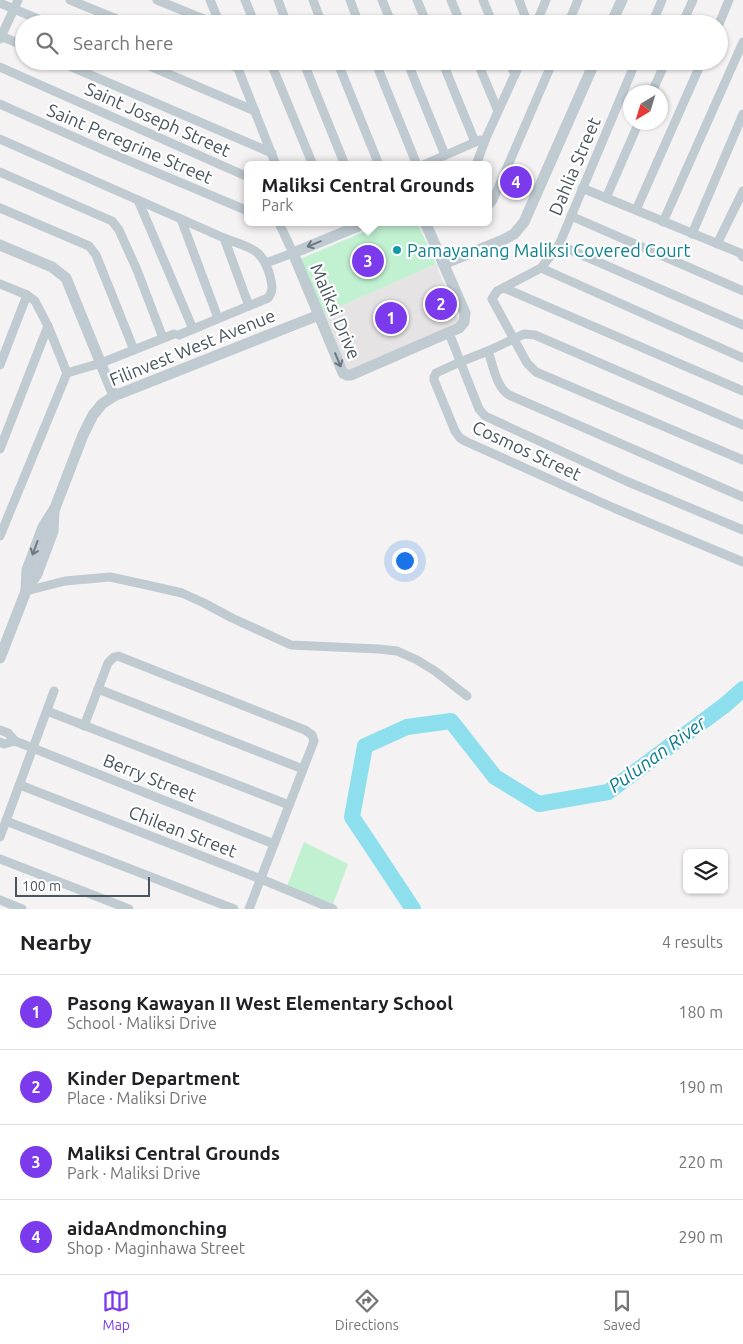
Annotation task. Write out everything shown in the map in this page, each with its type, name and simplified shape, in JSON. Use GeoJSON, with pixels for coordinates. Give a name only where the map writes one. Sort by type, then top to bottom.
{"type":"FeatureCollection","features":[{"type":"Feature","properties":{"kind":"street"},"geometry":{"type":"LineString","coordinates":[[70,0],[107,15]]}},
{"type":"Feature","properties":{"kind":"street"},"geometry":{"type":"LineString","coordinates":[[157,0],[194,15]]}},
{"type":"Feature","properties":{"kind":"street"},"geometry":{"type":"LineString","coordinates":[[210,0],[216,15]]}},
{"type":"Feature","properties":{"kind":"street"},"geometry":{"type":"LineString","coordinates":[[245,0],[251,15]]}},
{"type":"Feature","properties":{"kind":"street"},"geometry":{"type":"LineString","coordinates":[[278,0],[284,15]]}},
{"type":"Feature","properties":{"kind":"street"},"geometry":{"type":"LineString","coordinates":[[312,0],[318,15]]}},
{"type":"Feature","properties":{"kind":"street"},"geometry":{"type":"LineString","coordinates":[[350,0],[356,15]]}},
{"type":"Feature","properties":{"kind":"street"},"geometry":{"type":"LineString","coordinates":[[382,0],[388,15]]}},
{"type":"Feature","properties":{"kind":"street"},"geometry":{"type":"LineString","coordinates":[[417,0],[423,15]]}},
{"type":"Feature","properties":{"kind":"street"},"geometry":{"type":"LineString","coordinates":[[451,0],[457,15]]}},
{"type":"Feature","properties":{"kind":"street"},"geometry":{"type":"LineString","coordinates":[[483,0],[489,15]]}},
{"type":"Feature","properties":{"kind":"street"},"geometry":{"type":"LineString","coordinates":[[519,0],[525,15]]}},
{"type":"Feature","properties":{"kind":"street"},"geometry":{"type":"LineString","coordinates":[[540,15],[546,0]]}},
{"type":"Feature","properties":{"kind":"street"},"geometry":{"type":"LineString","coordinates":[[572,15],[578,0]]}},
{"type":"Feature","properties":{"kind":"street"},"geometry":{"type":"LineString","coordinates":[[615,15],[622,0]]}},
{"type":"Feature","properties":{"kind":"street"},"geometry":{"type":"LineString","coordinates":[[656,15],[662,0]]}},
{"type":"Feature","properties":{"kind":"street"},"geometry":{"type":"LineString","coordinates":[[686,15],[693,0]]}},
{"type":"Feature","properties":{"kind":"street"},"geometry":{"type":"LineString","coordinates":[[723,15],[729,0]]}},
{"type":"Feature","properties":{"kind":"street"},"geometry":{"type":"LineString","coordinates":[[0,3],[16,4],[35,15]]}},
{"type":"Feature","properties":{"kind":"street"},"geometry":{"type":"LineString","coordinates":[[15,43],[1,38],[16,4]]}},
{"type":"Feature","properties":{"kind":"street"},"geometry":{"type":"LineString","coordinates":[[664,222],[743,42]]}},
{"type":"Feature","properties":{"kind":"street","name":"Saint Joseph Street"},"geometry":{"type":"LineString","coordinates":[[0,68],[244,175]]}},
{"type":"Feature","properties":{"kind":"street"},"geometry":{"type":"LineString","coordinates":[[79,70],[272,153]]}},
{"type":"Feature","properties":{"kind":"street"},"geometry":{"type":"LineString","coordinates":[[159,70],[255,111]]}},
{"type":"Feature","properties":{"kind":"street"},"geometry":{"type":"LineString","coordinates":[[238,70],[275,161]]}},
{"type":"Feature","properties":{"kind":"street"},"geometry":{"type":"LineString","coordinates":[[274,70],[311,161]]}},
{"type":"Feature","properties":{"kind":"street"},"geometry":{"type":"LineString","coordinates":[[306,70],[343,161]]}},
{"type":"Feature","properties":{"kind":"street"},"geometry":{"type":"LineString","coordinates":[[341,70],[377,161]]}},
{"type":"Feature","properties":{"kind":"street"},"geometry":{"type":"LineString","coordinates":[[379,70],[415,161]]}},
{"type":"Feature","properties":{"kind":"street"},"geometry":{"type":"LineString","coordinates":[[411,70],[445,156]]}},
{"type":"Feature","properties":{"kind":"street"},"geometry":{"type":"LineString","coordinates":[[446,70],[476,142]]}},
{"type":"Feature","properties":{"kind":"street"},"geometry":{"type":"LineString","coordinates":[[481,70],[498,111]]}},
{"type":"Feature","properties":{"kind":"street"},"geometry":{"type":"LineString","coordinates":[[512,70],[514,75]]}},
{"type":"Feature","properties":{"kind":"street"},"geometry":{"type":"LineString","coordinates":[[477,161],[516,70]]}},
{"type":"Feature","properties":{"kind":"street"},"geometry":{"type":"LineString","coordinates":[[492,201],[549,70]]}},
{"type":"Feature","properties":{"kind":"street"},"geometry":{"type":"LineString","coordinates":[[443,264],[503,240],[514,234],[524,222],[591,70]]}},
{"type":"Feature","properties":{"kind":"street","name":"Dahlia Street"},"geometry":{"type":"LineString","coordinates":[[504,288],[540,268],[559,245],[632,70]]}},
{"type":"Feature","properties":{"kind":"street"},"geometry":{"type":"LineString","coordinates":[[655,85],[662,70]]}},
{"type":"Feature","properties":{"kind":"street"},"geometry":{"type":"LineString","coordinates":[[636,210],[698,70]]}},
{"type":"Feature","properties":{"kind":"street","name":"Saint Peregrine Street"},"geometry":{"type":"LineString","coordinates":[[0,104],[244,209]]}},
{"type":"Feature","properties":{"kind":"street"},"geometry":{"type":"LineString","coordinates":[[692,234],[743,114]]}},
{"type":"Feature","properties":{"kind":"street"},"geometry":{"type":"LineString","coordinates":[[606,198],[636,130]]}},
{"type":"Feature","properties":{"kind":"street"},"geometry":{"type":"LineString","coordinates":[[433,161],[486,138]]}},
{"type":"Feature","properties":{"kind":"street"},"geometry":{"type":"LineString","coordinates":[[0,140],[256,251],[266,263],[273,287],[268,298],[193,329],[164,338],[101,363],[67,373]]}},
{"type":"Feature","properties":{"kind":"street"},"geometry":{"type":"LineString","coordinates":[[0,172],[112,221],[119,230],[164,338]]}},
{"type":"Feature","properties":{"kind":"street"},"geometry":{"type":"LineString","coordinates":[[582,188],[717,244],[743,257]]}},
{"type":"Feature","properties":{"kind":"street"},"geometry":{"type":"LineString","coordinates":[[717,244],[743,191]]}},
{"type":"Feature","properties":{"kind":"street"},"geometry":{"type":"LineString","coordinates":[[138,200],[193,329]]}},
{"type":"Feature","properties":{"kind":"street"},"geometry":{"type":"LineString","coordinates":[[0,208],[89,246],[96,255],[134,350]]}},
{"type":"Feature","properties":{"kind":"street"},"geometry":{"type":"LineString","coordinates":[[571,216],[743,291]]}},
{"type":"Feature","properties":{"kind":"street"},"geometry":{"type":"LineString","coordinates":[[181,220],[218,318]]}},
{"type":"Feature","properties":{"kind":"street"},"geometry":{"type":"LineString","coordinates":[[266,263],[293,252],[281,226]]}},
{"type":"Feature","properties":{"kind":"street","name":"Maliksi Drive"},"geometry":{"type":"LineString","coordinates":[[358,226],[293,252],[343,373],[347,375],[351,375],[459,328],[464,322],[465,313],[428,226]]}},
{"type":"Feature","properties":{"kind":"street"},"geometry":{"type":"LineString","coordinates":[[224,238],[248,306]]}},
{"type":"Feature","properties":{"kind":"street"},"geometry":{"type":"LineString","coordinates":[[0,245],[52,267],[66,278],[114,396]]}},
{"type":"Feature","properties":{"kind":"street"},"geometry":{"type":"LineString","coordinates":[[559,245],[743,325]]}},
{"type":"Feature","properties":{"kind":"street"},"geometry":{"type":"LineString","coordinates":[[540,268],[743,358]]}},
{"type":"Feature","properties":{"kind":"street"},"geometry":{"type":"LineString","coordinates":[[0,284],[27,296],[35,302],[48,326],[67,373],[0,536]]}},
{"type":"Feature","properties":{"kind":"street"},"geometry":{"type":"LineString","coordinates":[[743,391],[504,288],[496,291],[492,299],[527,363],[536,372],[743,460]]}},
{"type":"Feature","properties":{"kind":"street"},"geometry":{"type":"LineString","coordinates":[[0,365],[27,296]]}},
{"type":"Feature","properties":{"kind":"street","name":"Filinvest West Avenue"},"geometry":{"type":"LineString","coordinates":[[0,658],[26,591],[37,574],[53,531],[55,508],[83,435],[93,415],[102,404],[114,396],[319,315]]}},
{"type":"Feature","properties":{"kind":"street"},"geometry":{"type":"LineString","coordinates":[[0,449],[48,326]]}},
{"type":"Feature","properties":{"kind":"street"},"geometry":{"type":"LineString","coordinates":[[449,332],[479,409],[485,416],[626,480],[743,530]]}},
{"type":"Feature","properties":{"kind":"street"},"geometry":{"type":"LineString","coordinates":[[460,362],[524,334],[535,335],[743,425]]}},
{"type":"Feature","properties":{"kind":"street"},"geometry":{"type":"LineString","coordinates":[[488,351],[503,391],[743,497]]}},
{"type":"Feature","properties":{"kind":"street","name":"Cosmos Street"},"geometry":{"type":"LineString","coordinates":[[460,362],[436,373],[434,376],[455,431],[460,438],[614,508],[743,562]]}},
{"type":"Feature","properties":{"kind":"street"},"geometry":{"type":"LineString","coordinates":[[26,591],[65,581],[110,577],[147,585],[189,596],[291,645],[379,649],[397,652],[417,660],[467,696]]}},
{"type":"Feature","properties":{"kind":"street"},"geometry":{"type":"LineString","coordinates":[[84,726],[108,663],[114,657],[122,658],[306,730],[312,735],[314,742],[249,909]]}},
{"type":"Feature","properties":{"kind":"street"},"geometry":{"type":"LineString","coordinates":[[98,689],[303,769]]}},
{"type":"Feature","properties":{"kind":"street"},"geometry":{"type":"LineString","coordinates":[[0,836],[54,691]]}},
{"type":"Feature","properties":{"kind":"street"},"geometry":{"type":"LineString","coordinates":[[47,711],[289,805]]}},
{"type":"Feature","properties":{"kind":"street","name":"Berry Street"},"geometry":{"type":"LineString","coordinates":[[0,730],[8,733],[14,741],[274,844]]}},
{"type":"Feature","properties":{"kind":"street","name":"Berry Street"},"geometry":{"type":"LineString","coordinates":[[0,742],[4,744],[14,741]]}},
{"type":"Feature","properties":{"kind":"street","name":"Chilean Street"},"geometry":{"type":"LineString","coordinates":[[20,785],[333,909]]}},
{"type":"Feature","properties":{"kind":"street"},"geometry":{"type":"LineString","coordinates":[[6,820],[234,909]]}},
{"type":"Feature","properties":{"kind":"street"},"geometry":{"type":"LineString","coordinates":[[0,858],[129,909]]}},
{"type":"Feature","properties":{"kind":"street"},"geometry":{"type":"LineString","coordinates":[[0,900],[12,907],[22,909]]}},
{"type":"Feature","properties":{"kind":"shaded area"},"geometry":{"type":"Polygon","coordinates":[[[436,264],[459,322],[349,372],[323,314],[436,264]]]}},
{"type":"Feature","properties":{"kind":"green space"},"geometry":{"type":"Polygon","coordinates":[[[378,226],[419,226],[436,264],[323,314],[300,259],[378,226]]]}},
{"type":"Feature","properties":{"kind":"green space"},"geometry":{"type":"Polygon","coordinates":[[[304,842],[348,864],[333,904],[287,886],[304,842]]]}},
{"type":"Feature","properties":{"kind":"waterway","name":"Pulunan River"},"geometry":{"type":"LineString","coordinates":[[413,909],[352,817],[365,746],[407,727],[451,721],[495,777],[539,804],[608,792],[725,705],[743,689]]}},
{"type":"Feature","properties":{"kind":"place","name":"aidaAndmonching"},"geometry":{"type":"Point","coordinates":[516,182]}},
{"type":"Feature","properties":{"kind":"place","name":"Pamayanang Maliksi Covered Court"},"geometry":{"type":"Point","coordinates":[397,250]}},
{"type":"Feature","properties":{"kind":"place","name":"Maliksi Central Grounds"},"geometry":{"type":"Point","coordinates":[368,261]}},
{"type":"Feature","properties":{"kind":"place","name":"Kinder Department"},"geometry":{"type":"Point","coordinates":[441,304]}},
{"type":"Feature","properties":{"kind":"place","name":"Pasong Kawayan II West Elementary School"},"geometry":{"type":"Point","coordinates":[391,318]}}]}
